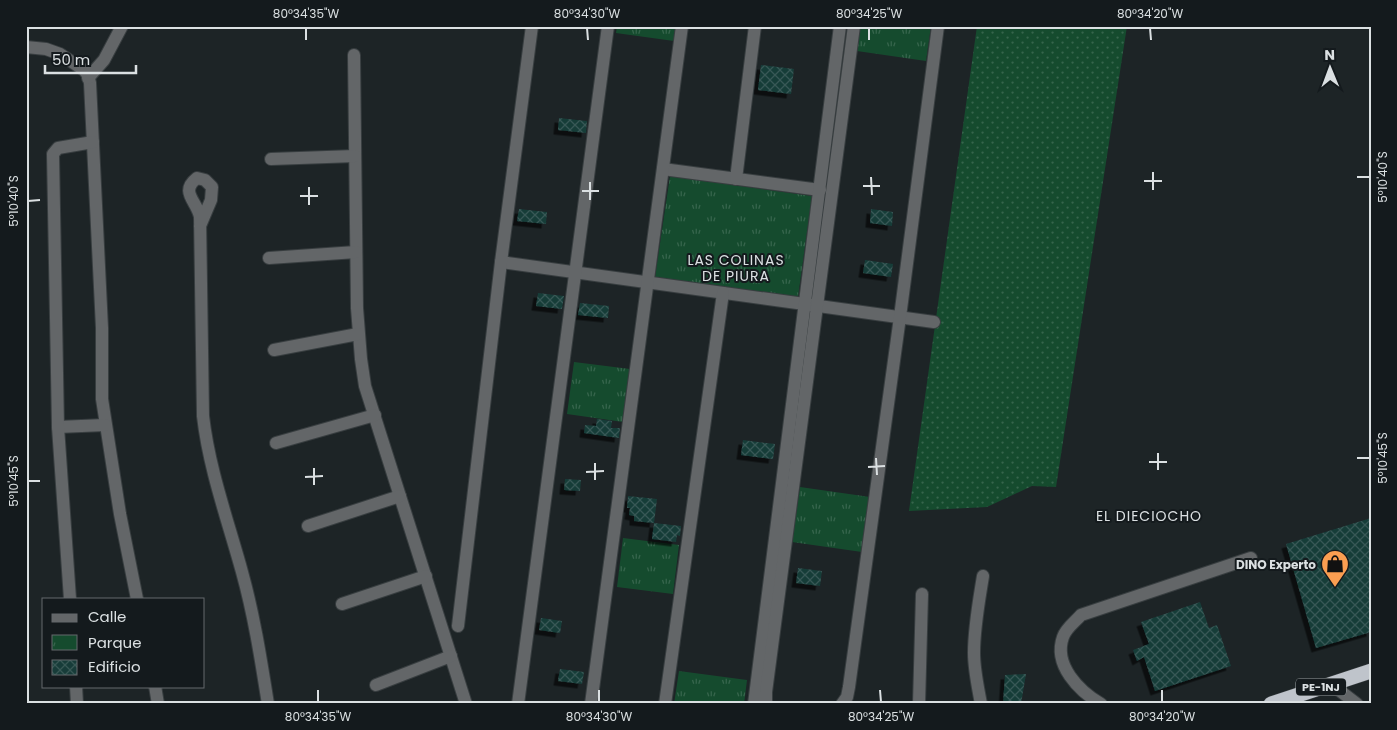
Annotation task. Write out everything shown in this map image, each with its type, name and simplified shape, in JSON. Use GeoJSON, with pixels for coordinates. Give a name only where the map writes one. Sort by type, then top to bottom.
{"type":"FeatureCollection","features":[{"type":"Feature","properties":{"kind":"highway","name":"PE-1NJ"},"geometry":{"type":"LineString","coordinates":[[1271,704],[1371,670]]}},
{"type":"Feature","properties":{"kind":"street"},"geometry":{"type":"LineString","coordinates":[[88,78],[104,60],[122,26]]}},
{"type":"Feature","properties":{"kind":"street"},"geometry":{"type":"LineString","coordinates":[[458,626],[501,262],[532,26]]}},
{"type":"Feature","properties":{"kind":"street"},"geometry":{"type":"LineString","coordinates":[[518,704],[608,26]]}},
{"type":"Feature","properties":{"kind":"street"},"geometry":{"type":"LineString","coordinates":[[591,704],[682,26]]}},
{"type":"Feature","properties":{"kind":"street"},"geometry":{"type":"LineString","coordinates":[[736,179],[755,26]]}},
{"type":"Feature","properties":{"kind":"street"},"geometry":{"type":"LineString","coordinates":[[766,704],[811,305],[820,190],[840,26]]}},
{"type":"Feature","properties":{"kind":"street"},"geometry":{"type":"LineString","coordinates":[[754,704],[811,305],[854,26]]}},
{"type":"Feature","properties":{"kind":"street"},"geometry":{"type":"LineString","coordinates":[[842,704],[847,697],[849,687],[938,26]]}},
{"type":"Feature","properties":{"kind":"street"},"geometry":{"type":"LineString","coordinates":[[26,47],[46,49],[60,54],[84,70],[90,87],[102,328],[102,399],[120,514],[137,598]]}},
{"type":"Feature","properties":{"kind":"street"},"geometry":{"type":"LineString","coordinates":[[354,55],[358,334],[365,386],[466,704]]}},
{"type":"Feature","properties":{"kind":"street"},"geometry":{"type":"LineString","coordinates":[[70,598],[58,426],[53,154],[58,148],[93,142]]}},
{"type":"Feature","properties":{"kind":"street"},"geometry":{"type":"LineString","coordinates":[[271,159],[355,156]]}},
{"type":"Feature","properties":{"kind":"street"},"geometry":{"type":"LineString","coordinates":[[664,169],[820,190]]}},
{"type":"Feature","properties":{"kind":"street"},"geometry":{"type":"LineString","coordinates":[[200,226],[203,416],[205,435],[253,620],[268,704]]}},
{"type":"Feature","properties":{"kind":"street"},"geometry":{"type":"LineString","coordinates":[[269,258],[356,252]]}},
{"type":"Feature","properties":{"kind":"street"},"geometry":{"type":"LineString","coordinates":[[501,262],[934,322]]}},
{"type":"Feature","properties":{"kind":"street"},"geometry":{"type":"LineString","coordinates":[[665,704],[723,293]]}},
{"type":"Feature","properties":{"kind":"street"},"geometry":{"type":"LineString","coordinates":[[274,350],[358,334]]}},
{"type":"Feature","properties":{"kind":"street"},"geometry":{"type":"LineString","coordinates":[[276,443],[374,415]]}},
{"type":"Feature","properties":{"kind":"street"},"geometry":{"type":"LineString","coordinates":[[58,426],[105,424]]}},
{"type":"Feature","properties":{"kind":"street"},"geometry":{"type":"LineString","coordinates":[[308,526],[400,496]]}},
{"type":"Feature","properties":{"kind":"street"},"geometry":{"type":"LineString","coordinates":[[1101,704],[1088,696],[1078,686],[1062,663],[1063,637],[1081,615],[1251,558]]}},
{"type":"Feature","properties":{"kind":"street"},"geometry":{"type":"LineString","coordinates":[[342,604],[426,576]]}},
{"type":"Feature","properties":{"kind":"street"},"geometry":{"type":"LineString","coordinates":[[981,704],[974,654],[975,631],[983,576]]}},
{"type":"Feature","properties":{"kind":"street"},"geometry":{"type":"LineString","coordinates":[[919,704],[922,594]]}},
{"type":"Feature","properties":{"kind":"street"},"geometry":{"type":"LineString","coordinates":[[376,685],[451,656]]}},
{"type":"Feature","properties":{"kind":"street"},"geometry":{"type":"LineString","coordinates":[[1331,684],[1357,704]]}},
{"type":"Feature","properties":{"kind":"street"},"geometry":{"type":"LineString","coordinates":[[76,688],[77,704]]}},
{"type":"Feature","properties":{"kind":"street"},"geometry":{"type":"LineString","coordinates":[[155,688],[158,704]]}},
{"type":"Feature","properties":{"kind":"green space"},"geometry":{"type":"Polygon","coordinates":[[[617,26],[676,26],[674,41],[616,33],[617,26]]]}},
{"type":"Feature","properties":{"kind":"green space"},"geometry":{"type":"Polygon","coordinates":[[[860,26],[931,26],[926,61],[857,51],[860,26]]]}},
{"type":"Feature","properties":{"kind":"green space"},"geometry":{"type":"Polygon","coordinates":[[[977,26],[1127,26],[1056,487],[1032,486],[987,507],[909,511],[977,26]]]}},
{"type":"Feature","properties":{"kind":"green space"},"geometry":{"type":"Polygon","coordinates":[[[670,176],[812,196],[798,297],[655,277],[670,176]]]}},
{"type":"Feature","properties":{"kind":"green space"},"geometry":{"type":"Polygon","coordinates":[[[574,362],[630,369],[623,422],[567,414],[574,362]]]}},
{"type":"Feature","properties":{"kind":"green space"},"geometry":{"type":"Polygon","coordinates":[[[800,487],[870,497],[862,552],[792,542],[800,487]]]}},
{"type":"Feature","properties":{"kind":"green space"},"geometry":{"type":"Polygon","coordinates":[[[623,538],[679,545],[673,594],[617,587],[623,538]]]}},
{"type":"Feature","properties":{"kind":"green space"},"geometry":{"type":"Polygon","coordinates":[[[679,671],[747,680],[744,704],[674,704],[679,671]]]}},
{"type":"Feature","properties":{"kind":"building"},"geometry":{"type":"Polygon","coordinates":[[[761,65],[794,69],[791,94],[758,90],[761,65]]]}},
{"type":"Feature","properties":{"kind":"building"},"geometry":{"type":"Polygon","coordinates":[[[559,118],[587,121],[586,133],[558,130],[559,118]]]}},
{"type":"Feature","properties":{"kind":"building"},"geometry":{"type":"Polygon","coordinates":[[[519,209],[547,212],[546,224],[517,221],[519,209]]]}},
{"type":"Feature","properties":{"kind":"building"},"geometry":{"type":"Polygon","coordinates":[[[871,209],[893,212],[892,226],[870,223],[871,209]]]}},
{"type":"Feature","properties":{"kind":"building"},"geometry":{"type":"Polygon","coordinates":[[[865,260],[893,264],[891,277],[863,273],[865,260]]]}},
{"type":"Feature","properties":{"kind":"building"},"geometry":{"type":"Polygon","coordinates":[[[538,293],[564,296],[562,309],[536,306],[538,293]]]}},
{"type":"Feature","properties":{"kind":"building"},"geometry":{"type":"Polygon","coordinates":[[[580,303],[609,306],[608,318],[578,315],[580,303]]]}},
{"type":"Feature","properties":{"kind":"building"},"geometry":{"type":"Polygon","coordinates":[[[597,419],[612,421],[611,428],[620,428],[619,438],[584,433],[585,425],[596,426],[597,419]]]}},
{"type":"Feature","properties":{"kind":"building"},"geometry":{"type":"Polygon","coordinates":[[[743,440],[775,444],[773,459],[741,455],[743,440]]]}},
{"type":"Feature","properties":{"kind":"building"},"geometry":{"type":"Polygon","coordinates":[[[565,479],[581,480],[580,491],[564,490],[565,479]]]}},
{"type":"Feature","properties":{"kind":"building"},"geometry":{"type":"Polygon","coordinates":[[[628,496],[657,499],[654,523],[634,521],[634,516],[629,515],[630,508],[627,508],[628,496]]]}},
{"type":"Feature","properties":{"kind":"building","name":"DINO Experto"},"geometry":{"type":"Polygon","coordinates":[[[1371,518],[1371,632],[1316,648],[1286,544],[1371,518]]]}},
{"type":"Feature","properties":{"kind":"building"},"geometry":{"type":"Polygon","coordinates":[[[654,523],[681,526],[680,536],[677,535],[676,542],[652,539],[654,523]]]}},
{"type":"Feature","properties":{"kind":"building"},"geometry":{"type":"Polygon","coordinates":[[[798,568],[822,571],[820,586],[796,583],[798,568]]]}},
{"type":"Feature","properties":{"kind":"building"},"geometry":{"type":"Polygon","coordinates":[[[1200,602],[1209,628],[1217,625],[1231,666],[1155,691],[1144,657],[1137,661],[1133,650],[1149,644],[1141,622],[1200,602]]]}},
{"type":"Feature","properties":{"kind":"building"},"geometry":{"type":"Polygon","coordinates":[[[541,618],[562,621],[560,633],[539,630],[541,618]]]}},
{"type":"Feature","properties":{"kind":"building"},"geometry":{"type":"Polygon","coordinates":[[[560,669],[584,672],[582,684],[558,681],[560,669]]]}},
{"type":"Feature","properties":{"kind":"building"},"geometry":{"type":"Polygon","coordinates":[[[1026,674],[1021,704],[1003,704],[1005,675],[1026,674]]]}},
{"type":"Feature","properties":{"kind":"place","name":"DINO Experto"},"geometry":{"type":"Point","coordinates":[1335,588]}},
{"type":"Feature","properties":{"kind":"district","name":"LAS COLINAS DE PIURA"},"geometry":{"type":"Point","coordinates":[736,268]}},
{"type":"Feature","properties":{"kind":"district","name":"EL DIECIOCHO"},"geometry":{"type":"Point","coordinates":[1149,516]}}]}
